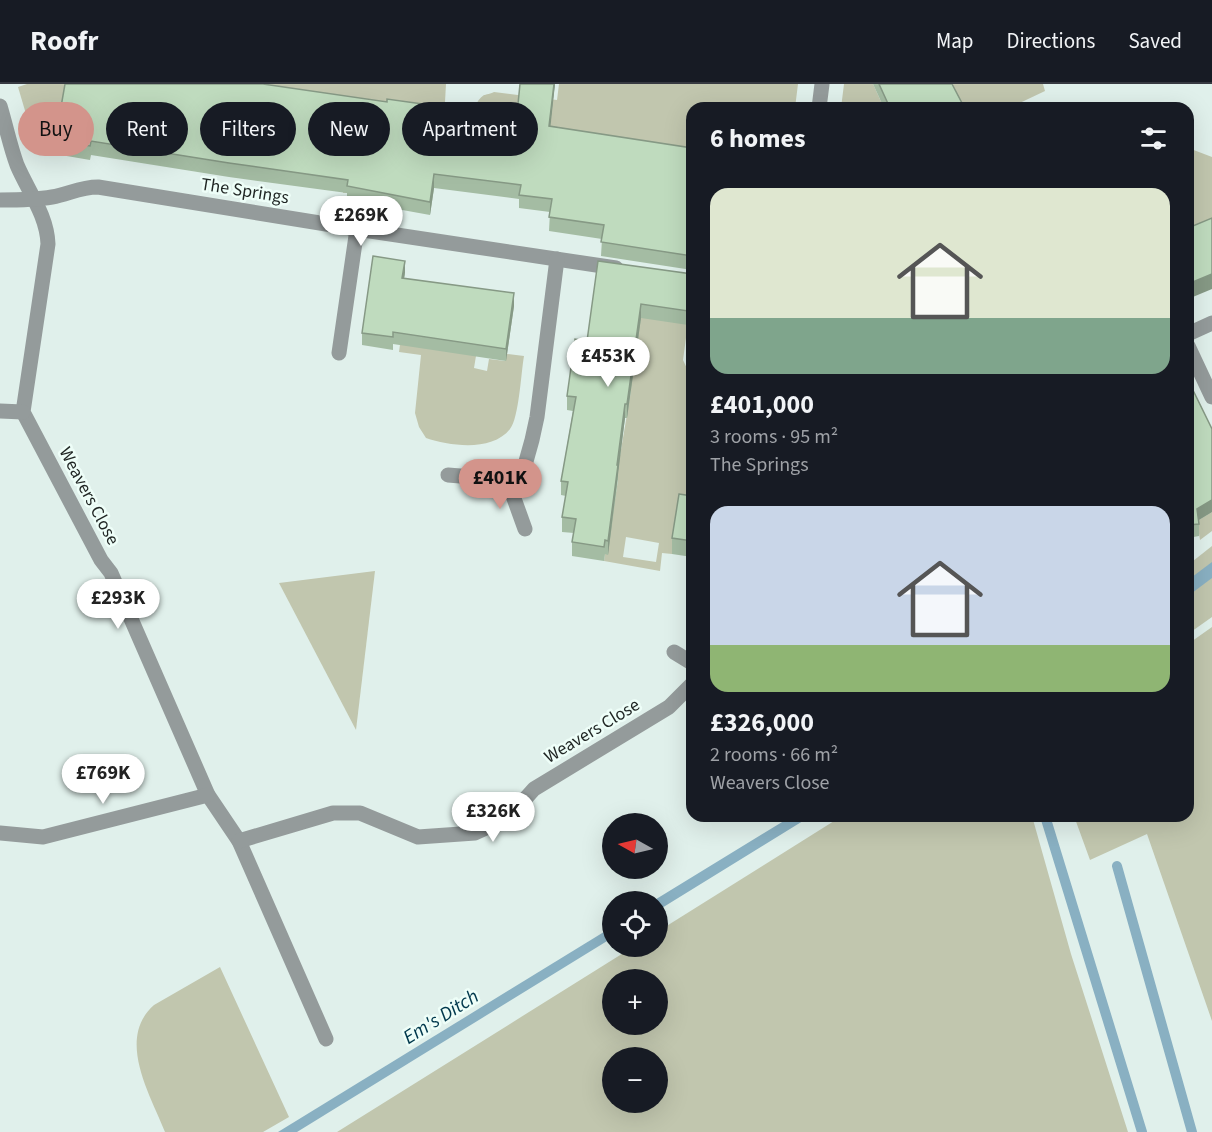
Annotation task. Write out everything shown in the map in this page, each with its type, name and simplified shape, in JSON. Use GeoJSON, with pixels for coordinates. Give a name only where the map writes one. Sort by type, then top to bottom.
{"type":"FeatureCollection","features":[{"type":"Feature","properties":{"kind":"street"},"geometry":{"type":"LineString","coordinates":[[820,102],[822,84]]}},
{"type":"Feature","properties":{"kind":"street"},"geometry":{"type":"LineString","coordinates":[[0,106],[17,164],[46,227],[48,244],[23,412],[0,411]]}},
{"type":"Feature","properties":{"kind":"street","name":"The Springs"},"geometry":{"type":"LineString","coordinates":[[0,200],[59,196],[84,188],[98,187],[635,271]]}},
{"type":"Feature","properties":{"kind":"street"},"geometry":{"type":"LineString","coordinates":[[339,353],[357,229]]}},
{"type":"Feature","properties":{"kind":"street"},"geometry":{"type":"LineString","coordinates":[[448,475],[507,479],[520,473],[525,465],[532,440],[540,391],[557,259]]}},
{"type":"Feature","properties":{"kind":"street"},"geometry":{"type":"LineString","coordinates":[[1194,331],[1212,323]]}},
{"type":"Feature","properties":{"kind":"street"},"geometry":{"type":"LineString","coordinates":[[1194,359],[1212,397]]}},
{"type":"Feature","properties":{"kind":"street","name":"Weavers Close"},"geometry":{"type":"LineString","coordinates":[[23,412],[101,560],[111,573],[208,795],[239,841],[326,1039]]}},
{"type":"Feature","properties":{"kind":"street"},"geometry":{"type":"LineString","coordinates":[[507,479],[525,530]]}},
{"type":"Feature","properties":{"kind":"street"},"geometry":{"type":"LineString","coordinates":[[674,652],[686,659]]}},
{"type":"Feature","properties":{"kind":"street","name":"Weavers Close"},"geometry":{"type":"LineString","coordinates":[[239,841],[333,813],[360,813],[418,837],[475,833],[508,818],[534,789],[669,707],[686,690]]}},
{"type":"Feature","properties":{"kind":"street"},"geometry":{"type":"LineString","coordinates":[[0,833],[44,837],[208,795]]}},
{"type":"Feature","properties":{"kind":"green space"},"geometry":{"type":"Polygon","coordinates":[[[27,84],[67,84],[64,102],[22,102],[18,87],[27,84]]]}},
{"type":"Feature","properties":{"kind":"green space"},"geometry":{"type":"Polygon","coordinates":[[[215,84],[446,84],[445,102],[402,102],[402,140],[390,152],[390,102],[308,103],[215,84]]]}},
{"type":"Feature","properties":{"kind":"green space"},"geometry":{"type":"Polygon","coordinates":[[[559,84],[798,84],[796,102],[686,102],[686,163],[503,166],[467,162],[467,156],[538,156],[538,102],[478,102],[484,95],[494,92],[557,100],[559,84]]]}},
{"type":"Feature","properties":{"kind":"green space"},"geometry":{"type":"Polygon","coordinates":[[[844,84],[873,84],[881,102],[842,102],[844,84]]]}},
{"type":"Feature","properties":{"kind":"green space"},"geometry":{"type":"Polygon","coordinates":[[[945,84],[1043,84],[1045,91],[1022,102],[954,102],[945,84]]]}},
{"type":"Feature","properties":{"kind":"green space"},"geometry":{"type":"Polygon","coordinates":[[[1194,150],[1212,157],[1212,233],[1194,240],[1194,150]]]}},
{"type":"Feature","properties":{"kind":"green space"},"geometry":{"type":"Polygon","coordinates":[[[348,156],[386,156],[348,193],[343,193],[348,156]]]}},
{"type":"Feature","properties":{"kind":"green space"},"geometry":{"type":"Polygon","coordinates":[[[597,288],[686,300],[686,338],[683,360],[686,366],[686,511],[679,510],[672,554],[662,553],[660,571],[604,561],[618,480],[616,479],[631,391],[597,288]],[[626,537],[623,557],[656,562],[659,543],[626,537]]]}},
{"type":"Feature","properties":{"kind":"green space"},"geometry":{"type":"Polygon","coordinates":[[[401,337],[476,356],[474,368],[487,371],[489,359],[505,361],[507,354],[524,356],[518,406],[510,429],[493,441],[482,444],[458,445],[426,438],[419,427],[415,413],[421,355],[399,352],[401,337]]]}},
{"type":"Feature","properties":{"kind":"green space"},"geometry":{"type":"Polygon","coordinates":[[[1212,512],[1212,531],[1200,540],[1197,521],[1212,512]]]}},
{"type":"Feature","properties":{"kind":"green space"},"geometry":{"type":"Polygon","coordinates":[[[1212,546],[1212,617],[1194,630],[1194,560],[1212,546]]]}},
{"type":"Feature","properties":{"kind":"green space"},"geometry":{"type":"Polygon","coordinates":[[[375,571],[356,730],[279,583],[375,571]]]}},
{"type":"Feature","properties":{"kind":"green space"},"geometry":{"type":"Polygon","coordinates":[[[1212,627],[1212,1021],[1147,834],[1090,860],[1076,822],[1194,822],[1194,640],[1212,627]]]}},
{"type":"Feature","properties":{"kind":"green space"},"geometry":{"type":"Polygon","coordinates":[[[832,822],[1034,822],[1071,954],[1128,1132],[337,1132],[617,957],[668,957],[668,925],[832,822]]]}},
{"type":"Feature","properties":{"kind":"green space"},"geometry":{"type":"Polygon","coordinates":[[[220,967],[289,1117],[263,1132],[165,1132],[140,1067],[137,1050],[138,1034],[143,1019],[154,1005],[220,967]]]}},
{"type":"Feature","properties":{"kind":"water"},"geometry":{"type":"Polygon","coordinates":[[[1212,562],[1212,578],[1194,592],[1194,576],[1212,562]]]}},
{"type":"Feature","properties":{"kind":"water"},"geometry":{"type":"Polygon","coordinates":[[[782,822],[801,822],[668,904],[668,892],[782,822]]]}},
{"type":"Feature","properties":{"kind":"water"},"geometry":{"type":"Polygon","coordinates":[[[602,933],[602,944],[297,1132],[278,1132],[602,933]]]}},
{"type":"Feature","properties":{"kind":"building"},"geometry":{"type":"Polygon","coordinates":[[[65,84],[263,84],[387,102],[387,99],[408,102],[402,102],[402,156],[538,156],[538,102],[518,102],[520,84],[554,84],[549,126],[686,147],[686,255],[601,242],[604,225],[549,217],[552,199],[519,195],[521,185],[434,174],[430,202],[347,186],[348,180],[185,156],[188,156],[188,102],[106,102],[106,143],[94,141],[94,102],[62,102],[65,84]]]}},
{"type":"Feature","properties":{"kind":"building"},"geometry":{"type":"Polygon","coordinates":[[[879,84],[952,84],[961,102],[887,102],[879,84]]]}},
{"type":"Feature","properties":{"kind":"building"},"geometry":{"type":"Polygon","coordinates":[[[1212,218],[1212,274],[1194,282],[1194,226],[1212,218]]]}},
{"type":"Feature","properties":{"kind":"building"},"geometry":{"type":"Polygon","coordinates":[[[373,256],[405,261],[402,278],[514,293],[506,349],[393,332],[393,337],[362,333],[373,256]]]}},
{"type":"Feature","properties":{"kind":"building"},"geometry":{"type":"Polygon","coordinates":[[[598,261],[686,273],[686,311],[641,304],[627,404],[625,404],[608,541],[605,540],[604,547],[572,542],[576,519],[562,517],[568,482],[561,481],[576,397],[567,396],[575,339],[587,341],[598,261]]]}},
{"type":"Feature","properties":{"kind":"building"},"geometry":{"type":"Polygon","coordinates":[[[1194,392],[1212,429],[1212,500],[1197,509],[1199,524],[1194,524],[1194,392]]]}},
{"type":"Feature","properties":{"kind":"building"},"geometry":{"type":"Polygon","coordinates":[[[679,494],[686,495],[686,540],[672,538],[679,494]]]}},
{"type":"Feature","properties":{"kind":"waterway"},"geometry":{"type":"LineString","coordinates":[[1047,822],[1142,1132]]}},
{"type":"Feature","properties":{"kind":"waterway"},"geometry":{"type":"LineString","coordinates":[[1117,866],[1192,1132]]}},
{"type":"Feature","properties":{"kind":"water label","name":"Em's Ditch"},"geometry":{"type":"Point","coordinates":[441,1017]}}]}
